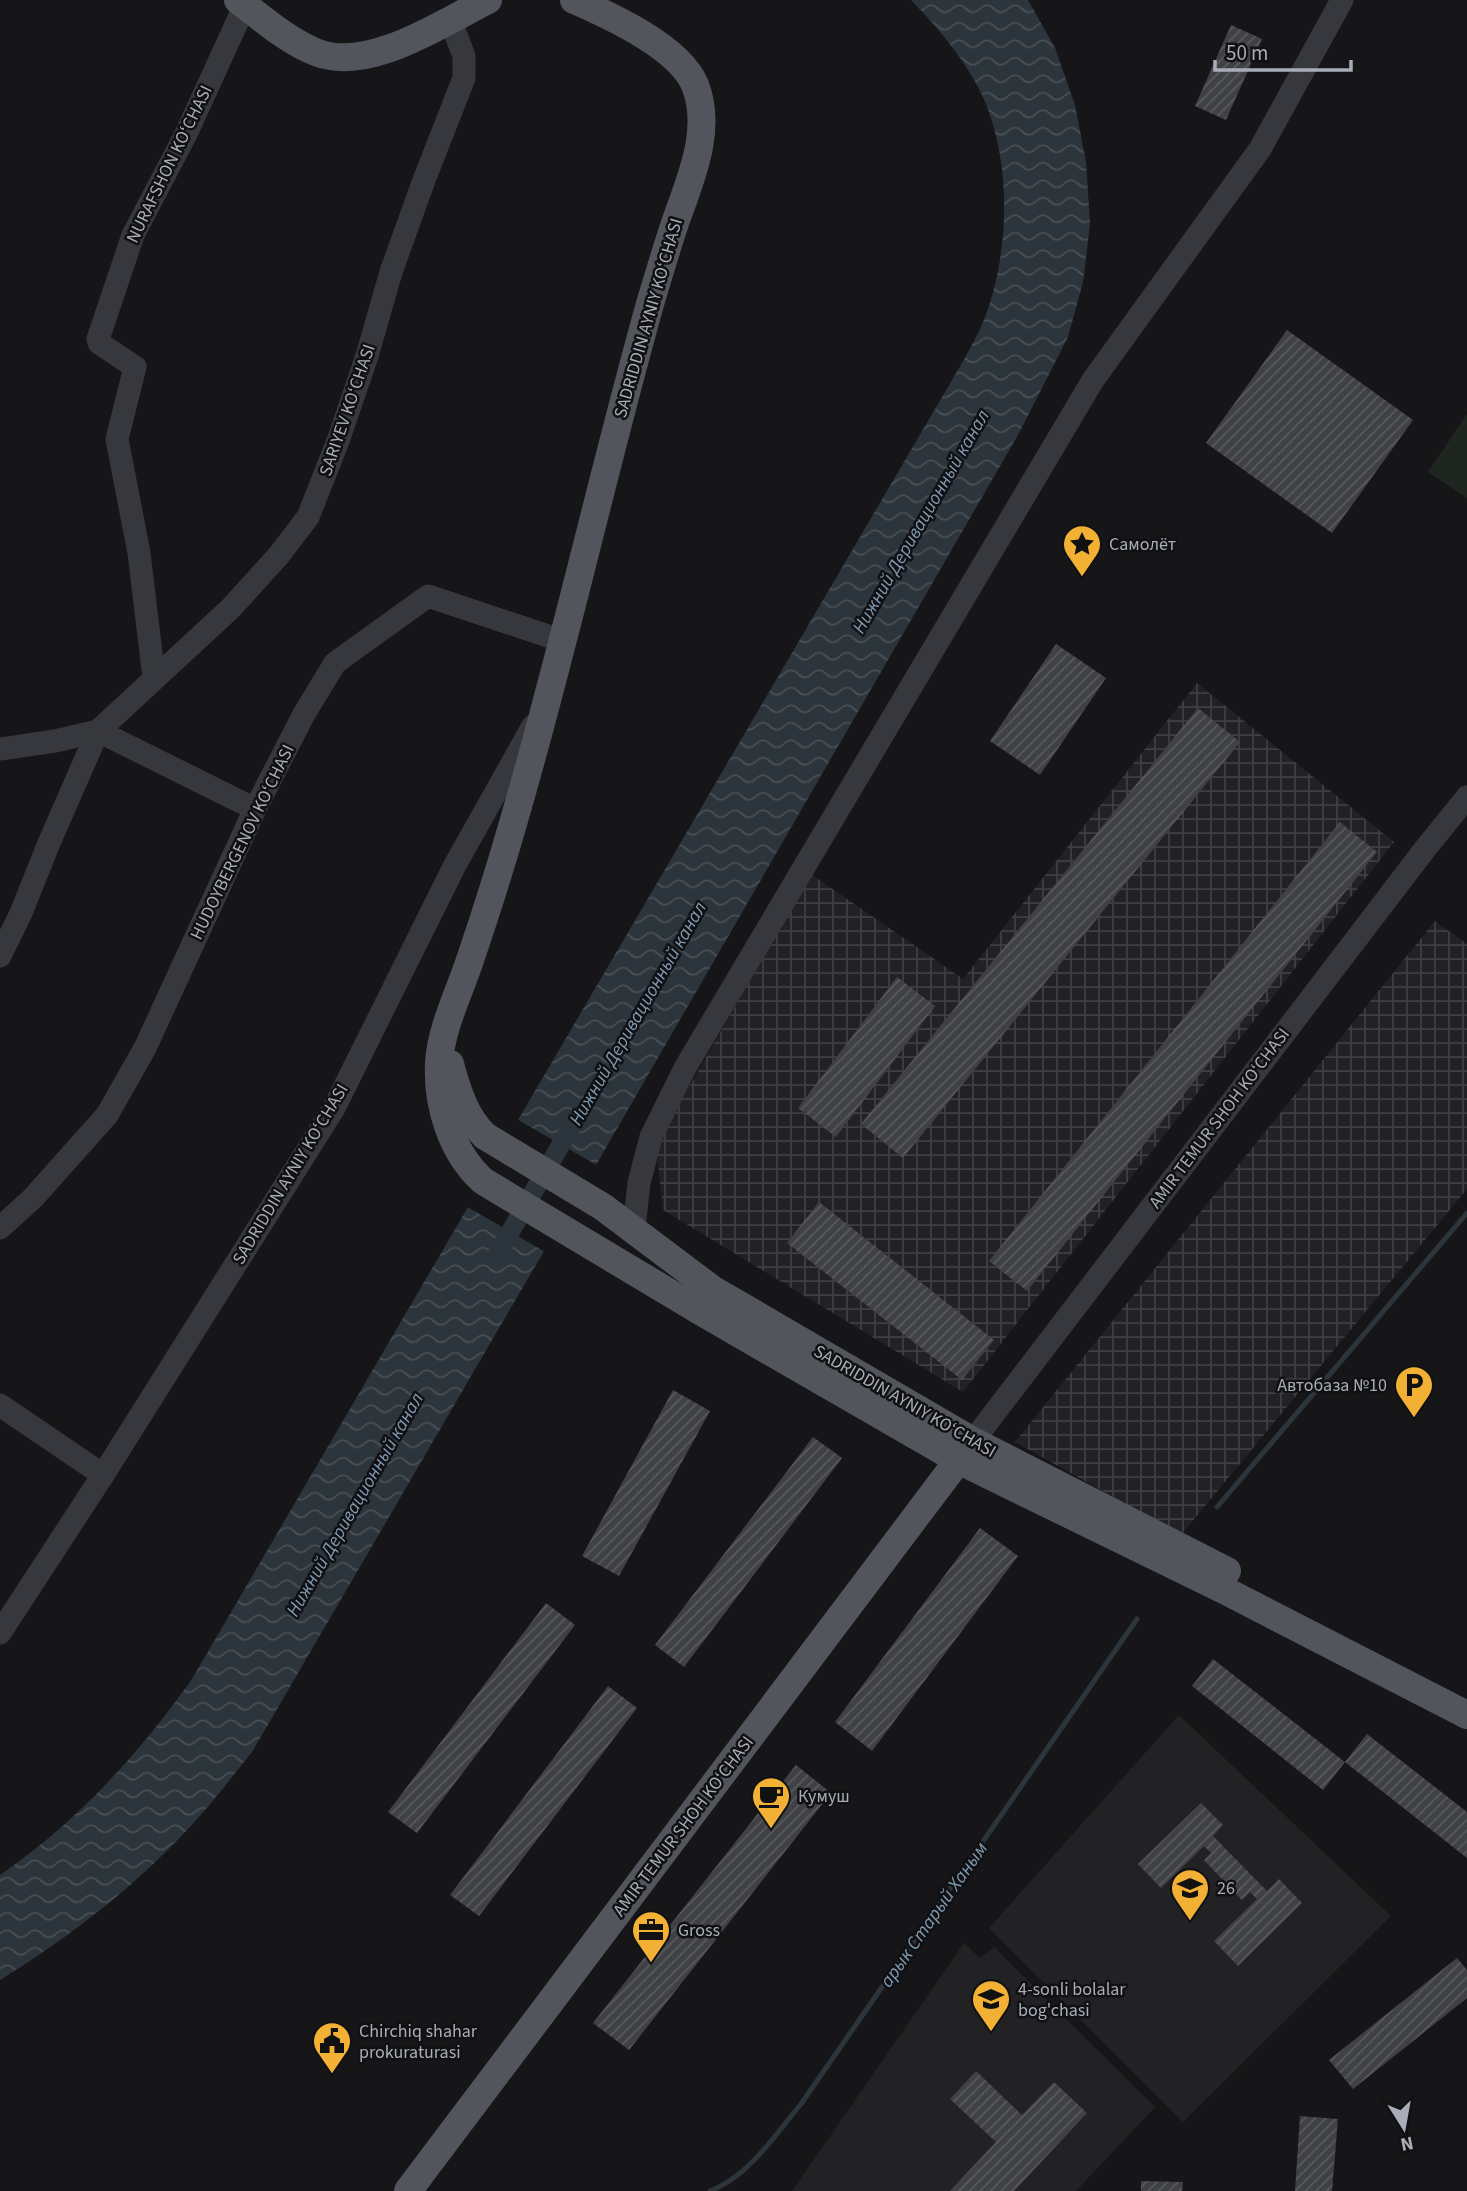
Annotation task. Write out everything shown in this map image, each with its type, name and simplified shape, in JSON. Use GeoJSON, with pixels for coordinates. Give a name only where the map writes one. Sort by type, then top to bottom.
{"type":"FeatureCollection","features":[{"type":"Feature","properties":{"kind":"main road"},"geometry":{"type":"LineString","coordinates":[[241,3],[305,47],[331,57],[359,58],[386,50],[488,0]]}},
{"type":"Feature","properties":{"kind":"main road","name":"SADRIDDIN AYNIY KO‘CHASI"},"geometry":{"type":"LineString","coordinates":[[575,0],[640,34],[678,60],[694,83],[702,114],[701,133],[694,166],[659,273],[625,392],[549,697],[493,893],[439,1059],[443,1105],[454,1142],[469,1167],[483,1181],[712,1318],[1214,1585],[1467,1715]]}},
{"type":"Feature","properties":{"kind":"main road","name":"SADRIDDIN AYNIY KO‘CHASI"},"geometry":{"type":"LineString","coordinates":[[453,1010],[448,1030],[449,1056],[459,1095],[477,1129],[502,1148],[603,1207],[712,1289],[966,1451],[1467,1693]]}},
{"type":"Feature","properties":{"kind":"main road","name":"AMIR TEMUR SHOH KO‘CHASI"},"geometry":{"type":"LineString","coordinates":[[408,2191],[966,1451]]}},
{"type":"Feature","properties":{"kind":"street"},"geometry":{"type":"LineString","coordinates":[[634,1228],[639,1183],[651,1137],[685,1068],[1093,380],[1260,149],[1342,0]]}},
{"type":"Feature","properties":{"kind":"street","name":"NURAFSHON KO‘CHASI"},"geometry":{"type":"LineString","coordinates":[[154,678],[139,553],[117,439],[136,372],[135,367],[99,343],[98,339],[133,235],[186,134],[241,3]]}},
{"type":"Feature","properties":{"kind":"street","name":"SARIYEV KO‘CHASI"},"geometry":{"type":"LineString","coordinates":[[0,956],[98,731],[231,608],[279,555],[308,517],[338,441],[419,193],[464,78],[464,56],[450,19]]}},
{"type":"Feature","properties":{"kind":"street","name":"HUDOYBERGENOV KO‘CHASI"},"geometry":{"type":"LineString","coordinates":[[0,1228],[33,1198],[107,1115],[145,1048],[255,808],[304,714],[335,663],[428,596],[563,641]]}},
{"type":"Feature","properties":{"kind":"street","name":"SADRIDDIN AYNIY KO‘CHASI"},"geometry":{"type":"LineString","coordinates":[[0,1633],[334,1108],[455,866],[549,697]]}},
{"type":"Feature","properties":{"kind":"street"},"geometry":{"type":"LineString","coordinates":[[0,749],[98,731],[255,808]]}},
{"type":"Feature","properties":{"kind":"street","name":"AMIR TEMUR SHOH KO‘CHASI"},"geometry":{"type":"LineString","coordinates":[[966,1451],[1424,849],[1467,797]]}},
{"type":"Feature","properties":{"kind":"street"},"geometry":{"type":"LineString","coordinates":[[0,1405],[103,1475]]}},
{"type":"Feature","properties":{"kind":"shaded area"},"geometry":{"type":"Polygon","coordinates":[[[1467,414],[1467,498],[1428,472],[1467,414]]]}},
{"type":"Feature","properties":{"kind":"shaded area"},"geometry":{"type":"Polygon","coordinates":[[[1197,683],[1394,842],[963,1392],[663,1210],[656,1145],[811,874],[963,979],[1197,683]]]}},
{"type":"Feature","properties":{"kind":"shaded area"},"geometry":{"type":"Polygon","coordinates":[[[1435,921],[1467,944],[1467,1189],[1181,1535],[1015,1442],[1435,921]]]}},
{"type":"Feature","properties":{"kind":"shaded area","name":"26"},"geometry":{"type":"Polygon","coordinates":[[[1179,1715],[1391,1916],[1183,2122],[989,1928],[1179,1715]]]}},
{"type":"Feature","properties":{"kind":"shaded area","name":"4-sonli bolalar bog'chasi"},"geometry":{"type":"Polygon","coordinates":[[[964,1943],[980,1958],[994,1947],[1155,2107],[1076,2191],[792,2191],[964,1943]]]}},
{"type":"Feature","properties":{"kind":"water"},"geometry":{"type":"Polygon","coordinates":[[[911,0],[1028,0],[1055,48],[1075,105],[1086,162],[1090,224],[1083,282],[1068,337],[1018,435],[596,1165],[518,1120],[962,363],[982,325],[992,295],[999,268],[1004,212],[1000,156],[994,130],[986,104],[963,62],[911,0]]]}},
{"type":"Feature","properties":{"kind":"water"},"geometry":{"type":"Polygon","coordinates":[[[468,1207],[544,1251],[252,1752],[198,1818],[130,1886],[54,1945],[0,1980],[0,1875],[81,1810],[105,1786],[150,1735],[192,1679],[468,1207]]]}},
{"type":"Feature","properties":{"kind":"pier"},"geometry":{"type":"Polygon","coordinates":[[[518,1120],[596,1165],[595,1168],[517,1123],[518,1120]]]}},
{"type":"Feature","properties":{"kind":"pier"},"geometry":{"type":"Polygon","coordinates":[[[469,1204],[546,1248],[544,1251],[468,1207],[469,1204]]]}},
{"type":"Feature","properties":{"kind":"building"},"geometry":{"type":"Polygon","coordinates":[[[1231,25],[1262,39],[1226,120],[1195,106],[1231,25]]]}},
{"type":"Feature","properties":{"kind":"building"},"geometry":{"type":"Polygon","coordinates":[[[1287,330],[1413,420],[1332,533],[1206,443],[1287,330]]]}},
{"type":"Feature","properties":{"kind":"building"},"geometry":{"type":"Polygon","coordinates":[[[1056,644],[1106,678],[1040,775],[990,741],[1056,644]]]}},
{"type":"Feature","properties":{"kind":"building"},"geometry":{"type":"Polygon","coordinates":[[[1198,708],[1240,742],[903,1158],[861,1124],[1198,708]]]}},
{"type":"Feature","properties":{"kind":"building"},"geometry":{"type":"Polygon","coordinates":[[[1340,822],[1377,852],[1027,1291],[989,1261],[1340,822]]]}},
{"type":"Feature","properties":{"kind":"building"},"geometry":{"type":"Polygon","coordinates":[[[897,977],[935,1006],[836,1137],[798,1108],[897,977]]]}},
{"type":"Feature","properties":{"kind":"building"},"geometry":{"type":"Polygon","coordinates":[[[819,1202],[994,1340],[962,1380],[787,1243],[819,1202]]]}},
{"type":"Feature","properties":{"kind":"building"},"geometry":{"type":"Polygon","coordinates":[[[673,1390],[710,1411],[619,1576],[582,1556],[673,1390]]]}},
{"type":"Feature","properties":{"kind":"building"},"geometry":{"type":"Polygon","coordinates":[[[813,1437],[842,1458],[684,1667],[655,1645],[813,1437]]]}},
{"type":"Feature","properties":{"kind":"building"},"geometry":{"type":"Polygon","coordinates":[[[980,1528],[1018,1556],[872,1751],[835,1722],[980,1528]]]}},
{"type":"Feature","properties":{"kind":"building"},"geometry":{"type":"Polygon","coordinates":[[[546,1603],[575,1625],[417,1833],[388,1812],[546,1603]]]}},
{"type":"Feature","properties":{"kind":"building"},"geometry":{"type":"Polygon","coordinates":[[[1213,1659],[1345,1762],[1323,1790],[1192,1686],[1213,1659]]]}},
{"type":"Feature","properties":{"kind":"building"},"geometry":{"type":"Polygon","coordinates":[[[608,1686],[637,1708],[479,1916],[450,1895],[608,1686]]]}},
{"type":"Feature","properties":{"kind":"building"},"geometry":{"type":"Polygon","coordinates":[[[1367,1734],[1467,1812],[1467,1858],[1345,1762],[1367,1734]]]}},
{"type":"Feature","properties":{"kind":"building"},"geometry":{"type":"Polygon","coordinates":[[[796,1765],[831,1793],[629,2050],[593,2023],[796,1765]]]}},
{"type":"Feature","properties":{"kind":"building"},"geometry":{"type":"Polygon","coordinates":[[[1201,1803],[1223,1825],[1213,1836],[1267,1891],[1279,1879],[1302,1903],[1238,1966],[1214,1941],[1257,1899],[1250,1892],[1242,1900],[1204,1860],[1211,1853],[1204,1846],[1161,1888],[1138,1864],[1201,1803]]]}},
{"type":"Feature","properties":{"kind":"building"},"geometry":{"type":"Polygon","coordinates":[[[1457,1958],[1467,1970],[1467,1998],[1353,2089],[1329,2060],[1457,1958]]]}},
{"type":"Feature","properties":{"kind":"building"},"geometry":{"type":"Polygon","coordinates":[[[976,2071],[1022,2115],[1054,2082],[1087,2113],[1014,2191],[950,2191],[996,2142],[950,2099],[976,2071]]]}},
{"type":"Feature","properties":{"kind":"building"},"geometry":{"type":"Polygon","coordinates":[[[1300,2116],[1338,2119],[1332,2191],[1295,2191],[1300,2116]]]}},
{"type":"Feature","properties":{"kind":"building"},"geometry":{"type":"Polygon","coordinates":[[[1141,2181],[1183,2182],[1182,2191],[1141,2191],[1141,2181]]]}},
{"type":"Feature","properties":{"kind":"waterway","name":"Нижний Деривационный канал"},"geometry":{"type":"LineString","coordinates":[[498,1253],[574,1122]]}},
{"type":"Feature","properties":{"kind":"waterway","name":"арык Старый Ханым"},"geometry":{"type":"LineString","coordinates":[[1217,1507],[1467,1213]]}},
{"type":"Feature","properties":{"kind":"waterway","name":"арык Старый Ханым"},"geometry":{"type":"LineString","coordinates":[[710,2191],[724,2185],[749,2165],[801,2104],[1137,1619]]}},
{"type":"Feature","properties":{"kind":"place","name":"Самолёт"},"geometry":{"type":"Point","coordinates":[1082,578]}},
{"type":"Feature","properties":{"kind":"place","name":"Автобаза №10"},"geometry":{"type":"Point","coordinates":[1414,1419]}},
{"type":"Feature","properties":{"kind":"place","name":"Кумуш"},"geometry":{"type":"Point","coordinates":[771,1830]}},
{"type":"Feature","properties":{"kind":"place","name":"26"},"geometry":{"type":"Point","coordinates":[1190,1922]}},
{"type":"Feature","properties":{"kind":"place","name":"Gross"},"geometry":{"type":"Point","coordinates":[651,1964]}},
{"type":"Feature","properties":{"kind":"place","name":"4-sonli bolalar bog'chasi"},"geometry":{"type":"Point","coordinates":[991,2033]}},
{"type":"Feature","properties":{"kind":"place","name":"Chirchiq shahar prokuraturasi"},"geometry":{"type":"Point","coordinates":[332,2075]}}]}
